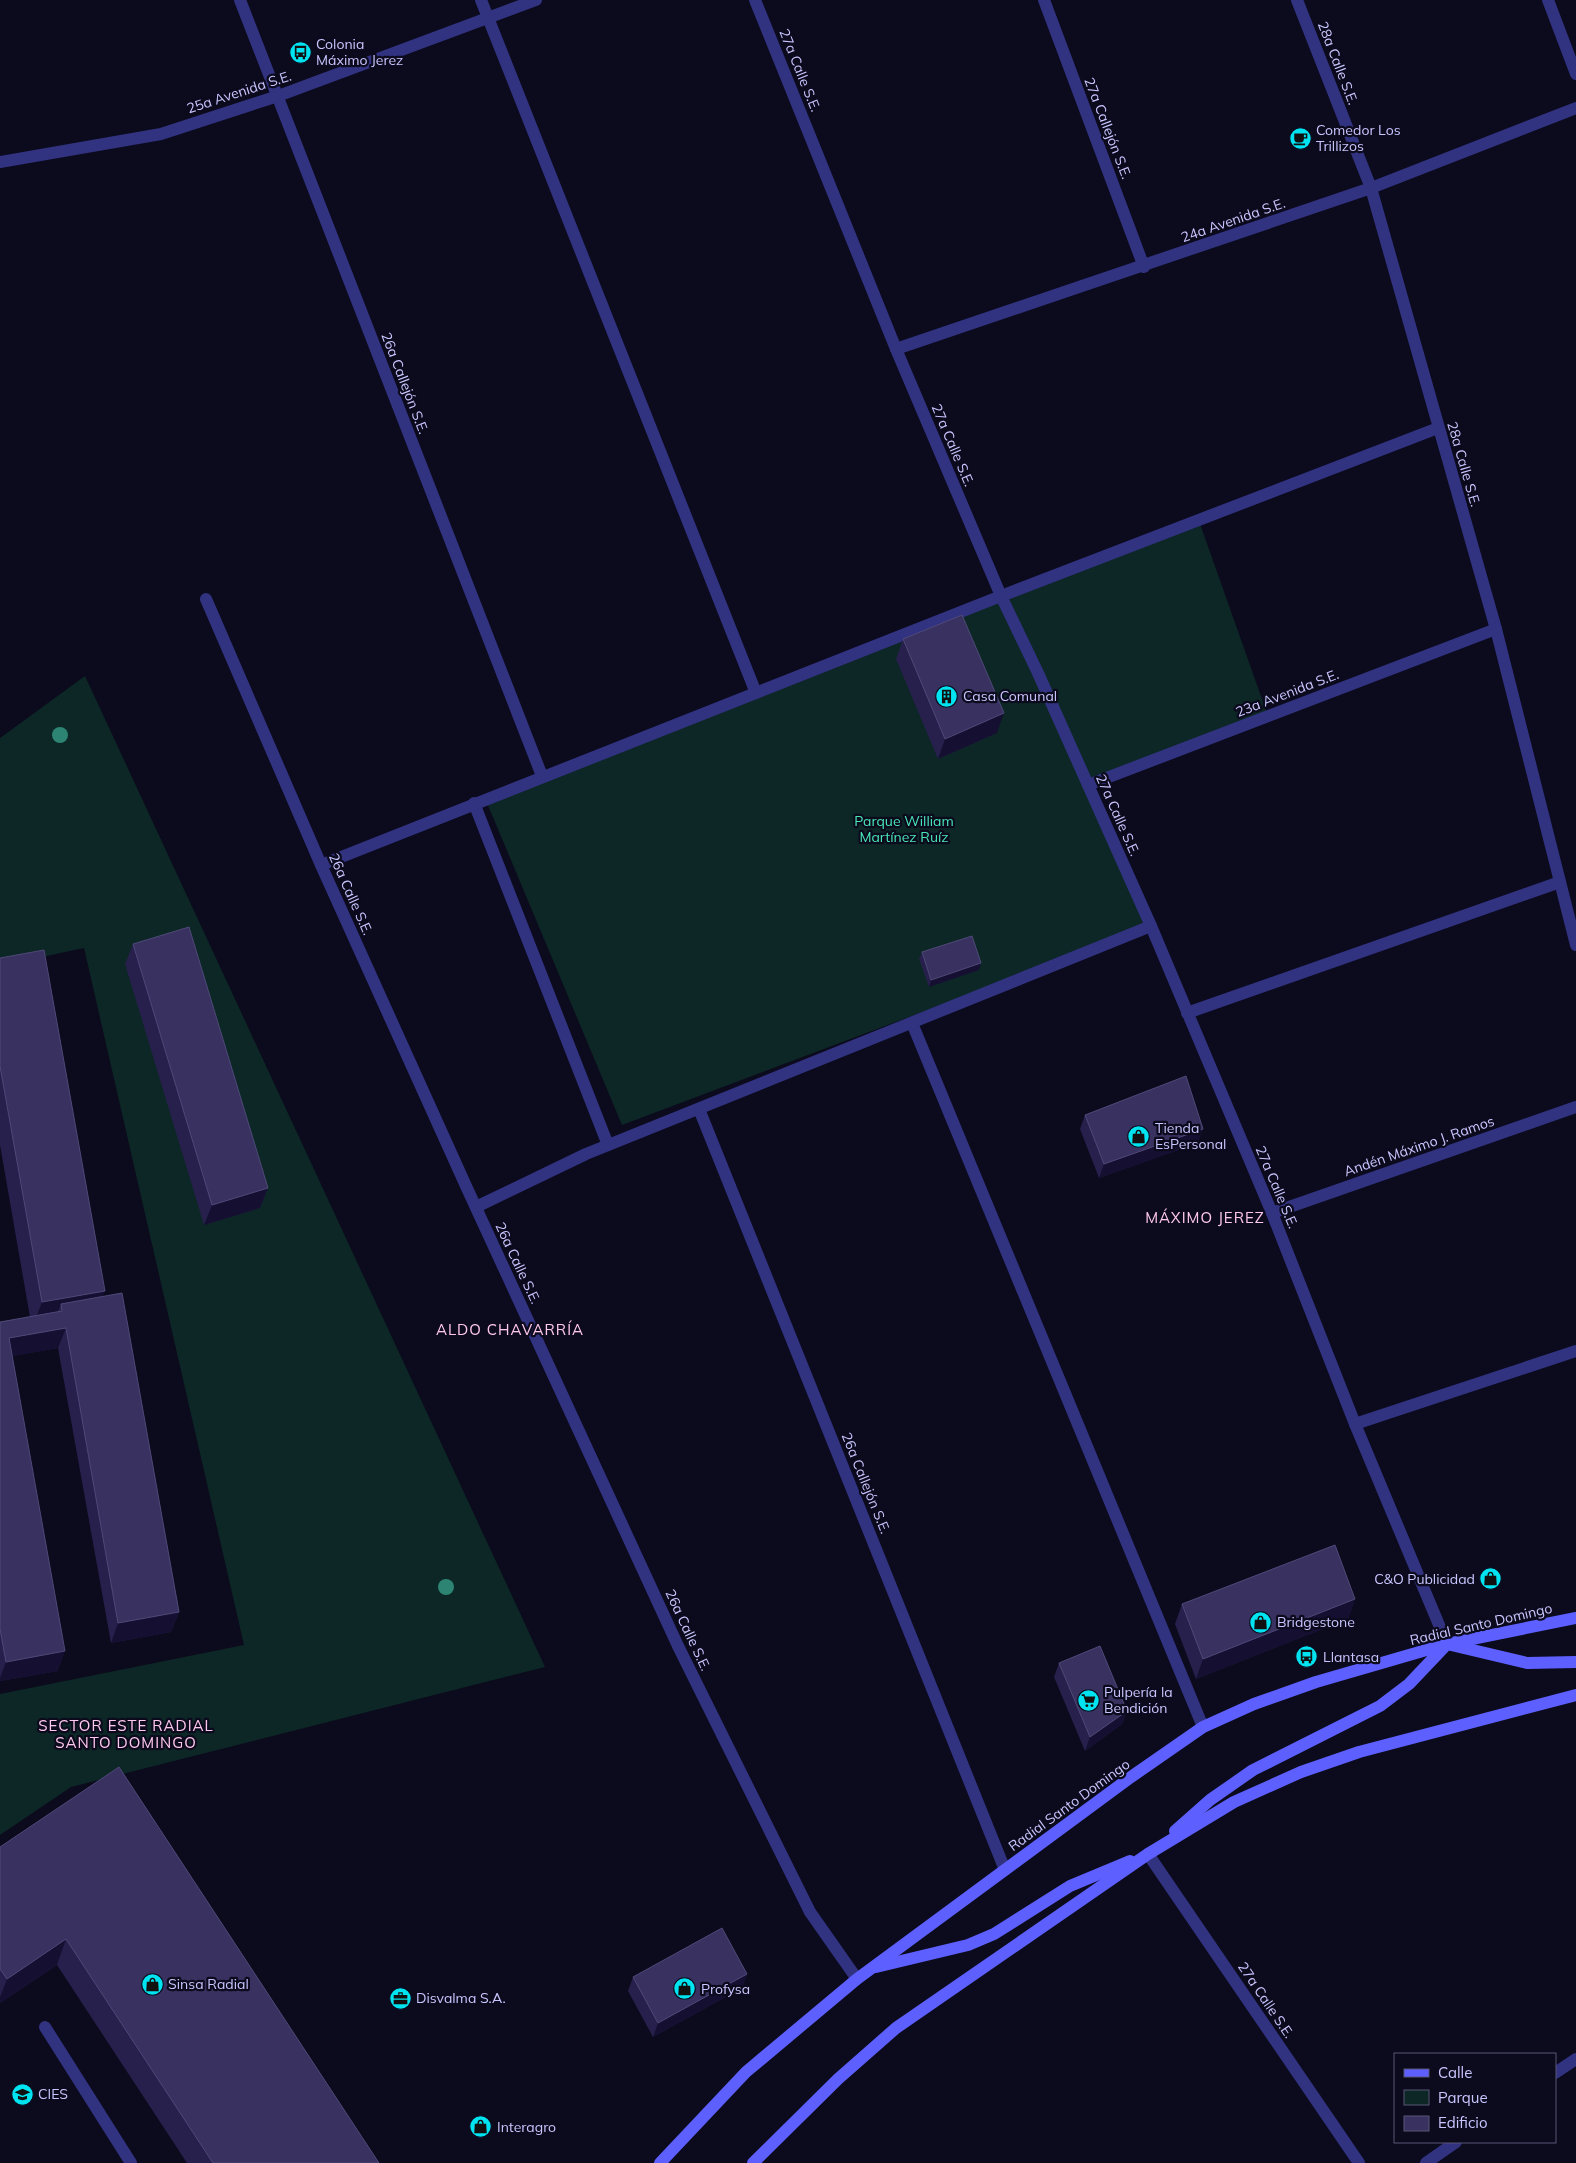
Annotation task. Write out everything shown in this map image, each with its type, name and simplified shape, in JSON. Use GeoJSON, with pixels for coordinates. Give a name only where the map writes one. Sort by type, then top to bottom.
{"type":"FeatureCollection","features":[{"type":"Feature","properties":{"kind":"main road","name":"Radial Santo Domingo"},"geometry":{"type":"LineString","coordinates":[[660,2163],[746,2072],[857,1979],[1131,1777],[1203,1727],[1254,1704],[1316,1682],[1448,1644],[1576,1618]]}},
{"type":"Feature","properties":{"kind":"main road"},"geometry":{"type":"LineString","coordinates":[[871,1968],[977,1941],[994,1934],[1070,1886],[1148,1854],[1210,1800],[1253,1770],[1380,1706],[1409,1684],[1448,1644],[1527,1663],[1576,1662]]}},
{"type":"Feature","properties":{"kind":"main road"},"geometry":{"type":"LineString","coordinates":[[753,2163],[838,2079],[896,2028],[1148,1854],[1234,1802],[1301,1772],[1369,1749],[1576,1695]]}},
{"type":"Feature","properties":{"kind":"street","name":"26a Callejón S.E."},"geometry":{"type":"LineString","coordinates":[[240,0],[542,776]]}},
{"type":"Feature","properties":{"kind":"street"},"geometry":{"type":"LineString","coordinates":[[481,0],[756,693]]}},
{"type":"Feature","properties":{"kind":"street","name":"25a Avenida S.E."},"geometry":{"type":"LineString","coordinates":[[0,162],[161,134],[278,96],[536,0]]}},
{"type":"Feature","properties":{"kind":"street","name":"27a Calle S.E."},"geometry":{"type":"LineString","coordinates":[[755,0],[896,350],[1001,596],[1088,784],[1150,926],[1272,1213],[1355,1424],[1448,1644]]}},
{"type":"Feature","properties":{"kind":"street","name":"27a Callejón S.E."},"geometry":{"type":"LineString","coordinates":[[1044,0],[1144,266]]}},
{"type":"Feature","properties":{"kind":"street","name":"28a Calle S.E."},"geometry":{"type":"LineString","coordinates":[[1297,0],[1371,188],[1496,629],[1576,945]]}},
{"type":"Feature","properties":{"kind":"street"},"geometry":{"type":"LineString","coordinates":[[1548,0],[1576,74]]}},
{"type":"Feature","properties":{"kind":"street","name":"24a Avenida S.E."},"geometry":{"type":"LineString","coordinates":[[896,350],[1371,188],[1576,108]]}},
{"type":"Feature","properties":{"kind":"street"},"geometry":{"type":"LineString","coordinates":[[321,865],[1001,596],[1438,428]]}},
{"type":"Feature","properties":{"kind":"street","name":"26a Calle S.E."},"geometry":{"type":"LineString","coordinates":[[206,599],[321,865],[476,1207],[691,1672],[810,1912],[857,1979]]}},
{"type":"Feature","properties":{"kind":"street","name":"23a Avenida S.E."},"geometry":{"type":"LineString","coordinates":[[1088,784],[1496,629]]}},
{"type":"Feature","properties":{"kind":"street"},"geometry":{"type":"LineString","coordinates":[[474,803],[608,1145]]}},
{"type":"Feature","properties":{"kind":"street"},"geometry":{"type":"LineString","coordinates":[[1187,1013],[1560,882]]}},
{"type":"Feature","properties":{"kind":"street"},"geometry":{"type":"LineString","coordinates":[[476,1207],[608,1145],[1150,926]]}},
{"type":"Feature","properties":{"kind":"street"},"geometry":{"type":"LineString","coordinates":[[912,1022],[1203,1727]]}},
{"type":"Feature","properties":{"kind":"street","name":"Andén Máximo J. Ramos"},"geometry":{"type":"LineString","coordinates":[[1272,1213],[1576,1107]]}},
{"type":"Feature","properties":{"kind":"street","name":"26a Callejón S.E."},"geometry":{"type":"LineString","coordinates":[[699,1109],[1005,1870]]}},
{"type":"Feature","properties":{"kind":"street"},"geometry":{"type":"LineString","coordinates":[[1355,1424],[1576,1351]]}},
{"type":"Feature","properties":{"kind":"street","name":"27a Calle S.E."},"geometry":{"type":"LineString","coordinates":[[1148,1854],[1359,2163]]}},
{"type":"Feature","properties":{"kind":"street"},"geometry":{"type":"LineString","coordinates":[[45,2027],[132,2163]]}},
{"type":"Feature","properties":{"kind":"street"},"geometry":{"type":"LineString","coordinates":[[1556,2072],[1576,2058]]}},
{"type":"Feature","properties":{"kind":"street"},"geometry":{"type":"LineString","coordinates":[[1426,2163],[1455,2143]]}},
{"type":"Feature","properties":{"kind":"green space"},"geometry":{"type":"Polygon","coordinates":[[[1199,521],[1268,716],[1088,785],[1001,596],[1199,521]]]}},
{"type":"Feature","properties":{"kind":"green space","name":"Parque William Martínez Ruíz"},"geometry":{"type":"Polygon","coordinates":[[[999,601],[1151,926],[622,1125],[487,803],[999,601]]]}},
{"type":"Feature","properties":{"kind":"green space"},"geometry":{"type":"Polygon","coordinates":[[[85,676],[545,1667],[71,1787],[0,1835],[0,1694],[244,1645],[84,948],[0,966],[0,738],[85,676]]]}},
{"type":"Feature","properties":{"kind":"building","name":"Casa Comunal"},"geometry":{"type":"Polygon","coordinates":[[[962,615],[1004,713],[945,739],[903,639],[962,615]]]}},
{"type":"Feature","properties":{"kind":"building"},"geometry":{"type":"Polygon","coordinates":[[[189,927],[268,1188],[212,1205],[133,944],[189,927]]]}},
{"type":"Feature","properties":{"kind":"building"},"geometry":{"type":"Polygon","coordinates":[[[972,936],[981,963],[931,980],[922,952],[972,936]]]}},
{"type":"Feature","properties":{"kind":"building"},"geometry":{"type":"Polygon","coordinates":[[[44,950],[105,1291],[42,1302],[0,1066],[0,958],[44,950]]]}},
{"type":"Feature","properties":{"kind":"building","name":"Tienda EsPersonal"},"geometry":{"type":"Polygon","coordinates":[[[1186,1076],[1203,1129],[1104,1164],[1085,1115],[1186,1076]]]}},
{"type":"Feature","properties":{"kind":"building"},"geometry":{"type":"Polygon","coordinates":[[[122,1293],[179,1612],[118,1623],[66,1328],[9,1338],[65,1651],[6,1662],[0,1629],[0,1322],[62,1311],[61,1304],[122,1293]]]}},
{"type":"Feature","properties":{"kind":"building","name":"Bridgestone"},"geometry":{"type":"Polygon","coordinates":[[[1335,1545],[1355,1599],[1203,1659],[1182,1604],[1335,1545]]]}},
{"type":"Feature","properties":{"kind":"building","name":"Pulpería la Bendición"},"geometry":{"type":"Polygon","coordinates":[[[1100,1646],[1127,1711],[1090,1737],[1059,1663],[1100,1646]]]}},
{"type":"Feature","properties":{"kind":"building","name":"Sinsa Radial"},"geometry":{"type":"Polygon","coordinates":[[[119,1767],[379,2163],[213,2163],[66,1939],[7,1979],[0,1969],[0,1847],[119,1767]]]}},
{"type":"Feature","properties":{"kind":"building","name":"Profysa"},"geometry":{"type":"Polygon","coordinates":[[[722,1928],[747,1974],[658,2023],[633,1977],[722,1928]]]}},
{"type":"Feature","properties":{"kind":"place","name":"Colonia Máximo Jerez"},"geometry":{"type":"Point","coordinates":[300,52]}},
{"type":"Feature","properties":{"kind":"place","name":"Comedor Los Trillizos"},"geometry":{"type":"Point","coordinates":[1300,138]}},
{"type":"Feature","properties":{"kind":"place","name":"Casa Comunal"},"geometry":{"type":"Point","coordinates":[947,696]}},
{"type":"Feature","properties":{"kind":"place","name":"Tienda EsPersonal"},"geometry":{"type":"Point","coordinates":[1139,1136]}},
{"type":"Feature","properties":{"kind":"place","name":"C&O Publicidad"},"geometry":{"type":"Point","coordinates":[1491,1579]}},
{"type":"Feature","properties":{"kind":"place","name":"Bridgestone"},"geometry":{"type":"Point","coordinates":[1261,1622]}},
{"type":"Feature","properties":{"kind":"place","name":"Llantasa"},"geometry":{"type":"Point","coordinates":[1307,1657]}},
{"type":"Feature","properties":{"kind":"place","name":"Pulpería la Bendición"},"geometry":{"type":"Point","coordinates":[1088,1700]}},
{"type":"Feature","properties":{"kind":"place","name":"Sinsa Radial"},"geometry":{"type":"Point","coordinates":[152,1984]}},
{"type":"Feature","properties":{"kind":"place","name":"Profysa"},"geometry":{"type":"Point","coordinates":[685,1989]}},
{"type":"Feature","properties":{"kind":"place","name":"Disvalma S.A."},"geometry":{"type":"Point","coordinates":[400,1998]}},
{"type":"Feature","properties":{"kind":"place","name":"CIES"},"geometry":{"type":"Point","coordinates":[22,2094]}},
{"type":"Feature","properties":{"kind":"place","name":"Interagro"},"geometry":{"type":"Point","coordinates":[481,2127]}},
{"type":"Feature","properties":{"kind":"district","name":"MÁXIMO JEREZ"},"geometry":{"type":"Point","coordinates":[1205,1217]}},
{"type":"Feature","properties":{"kind":"district","name":"ALDO CHAVARRÍA"},"geometry":{"type":"Point","coordinates":[510,1329]}},
{"type":"Feature","properties":{"kind":"district","name":"SECTOR ESTE RADIAL SANTO DOMINGO"},"geometry":{"type":"Point","coordinates":[126,1734]}}]}
